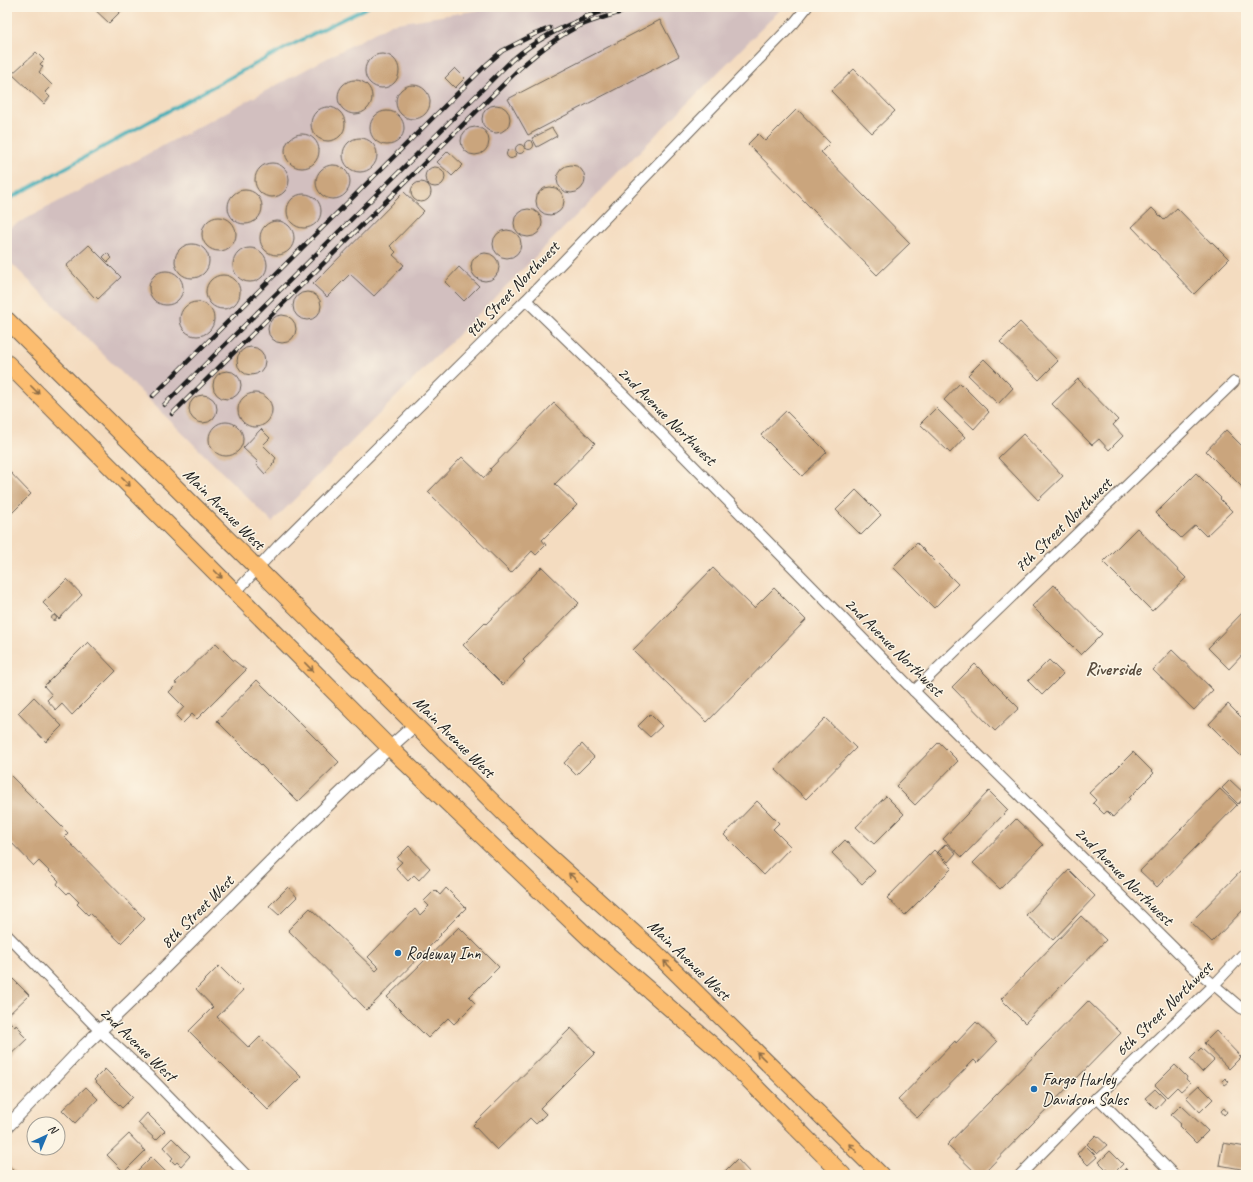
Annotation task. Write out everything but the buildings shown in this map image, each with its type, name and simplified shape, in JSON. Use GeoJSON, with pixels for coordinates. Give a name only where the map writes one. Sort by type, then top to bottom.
{"type":"FeatureCollection","features":[{"type":"Feature","properties":{"kind":"main road","name":"Main Avenue West"},"geometry":{"type":"LineString","coordinates":[[7,320],[532,840],[655,952],[881,1175]]}},
{"type":"Feature","properties":{"kind":"main road"},"geometry":{"type":"LineString","coordinates":[[7,362],[389,747],[590,939],[724,1055],[843,1175]]}},
{"type":"Feature","properties":{"kind":"street","name":"9th Street Northwest"},"geometry":{"type":"LineString","coordinates":[[236,592],[284,540],[406,417],[526,300],[795,22],[807,7]]}},
{"type":"Feature","properties":{"kind":"street","name":"2nd Avenue Northwest"},"geometry":{"type":"LineString","coordinates":[[526,300],[629,400],[914,690],[1192,966],[1241,1008],[1246,1010]]}},
{"type":"Feature","properties":{"kind":"street","name":"7th Street Northwest"},"geometry":{"type":"LineString","coordinates":[[914,690],[1234,382]]}},
{"type":"Feature","properties":{"kind":"street","name":"8th Street West"},"geometry":{"type":"LineString","coordinates":[[7,1127],[100,1030],[300,832],[389,747],[415,725]]}},
{"type":"Feature","properties":{"kind":"street","name":"2nd Avenue West"},"geometry":{"type":"LineString","coordinates":[[7,935],[100,1030],[154,1080],[246,1175]]}},
{"type":"Feature","properties":{"kind":"street","name":"6th Street Northwest"},"geometry":{"type":"LineString","coordinates":[[1020,1175],[1097,1097],[1214,985],[1246,951]]}},
{"type":"Feature","properties":{"kind":"street"},"geometry":{"type":"LineString","coordinates":[[1097,1097],[1174,1175]]}},
{"type":"Feature","properties":{"kind":"shaded area"},"geometry":{"type":"Polygon","coordinates":[[[498,7],[783,7],[272,522],[7,259],[7,229],[391,24],[498,7]]]}},
{"type":"Feature","properties":{"kind":"waterway"},"geometry":{"type":"LineString","coordinates":[[7,200],[231,77],[368,7]]}},
{"type":"Feature","properties":{"kind":"railway"},"geometry":{"type":"LineString","coordinates":[[172,414],[520,68],[552,42],[573,29],[598,19],[641,7]]}},
{"type":"Feature","properties":{"kind":"railway"},"geometry":{"type":"LineString","coordinates":[[584,17],[609,10]]}},
{"type":"Feature","properties":{"kind":"railway"},"geometry":{"type":"LineString","coordinates":[[164,405],[512,60],[530,46],[549,35],[568,25],[589,17]]}},
{"type":"Feature","properties":{"kind":"railway"},"geometry":{"type":"LineString","coordinates":[[153,396],[486,65],[502,51],[550,28]]}},
{"type":"Feature","properties":{"kind":"place","name":"Rodeway Inn"},"geometry":{"type":"Point","coordinates":[398,953]}},
{"type":"Feature","properties":{"kind":"place","name":"Fargo Harley Davidson Sales"},"geometry":{"type":"Point","coordinates":[1034,1089]}},
{"type":"Feature","properties":{"kind":"district","name":"Riverside"},"geometry":{"type":"Point","coordinates":[1113,669]}}]}
